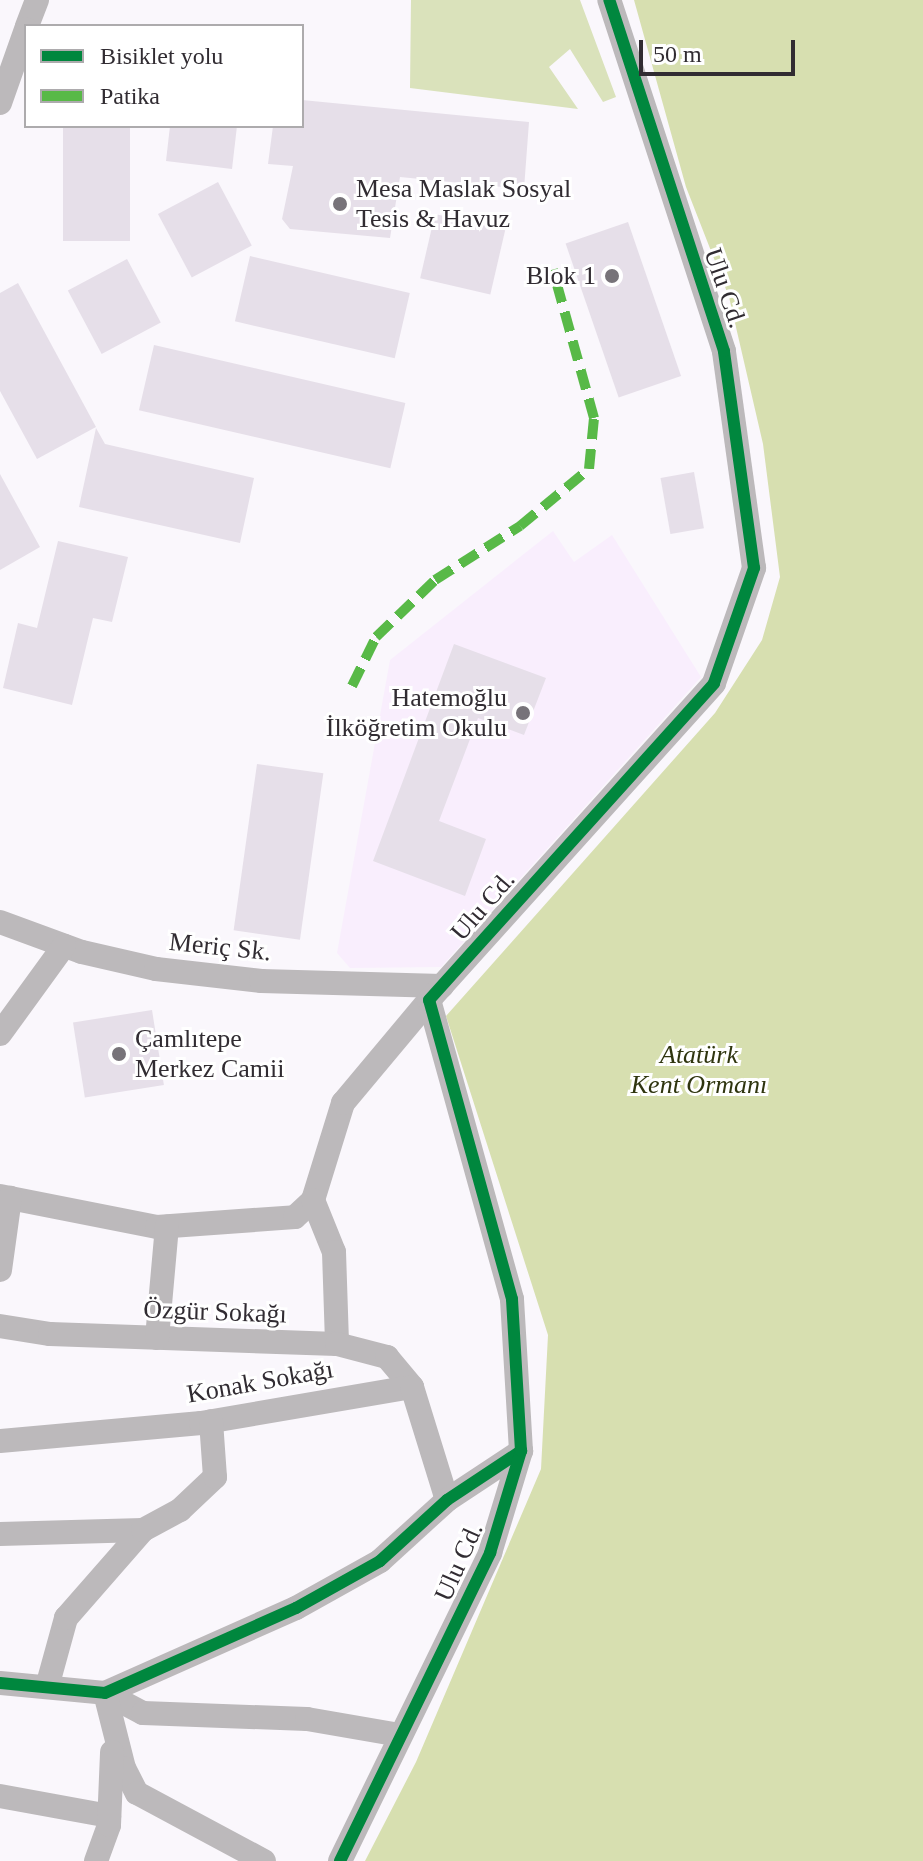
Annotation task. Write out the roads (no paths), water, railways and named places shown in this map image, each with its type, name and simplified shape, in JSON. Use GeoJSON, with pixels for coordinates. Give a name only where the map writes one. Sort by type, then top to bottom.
{"type":"FeatureCollection","features":[{"type":"Feature","properties":{"kind":"street"},"geometry":{"type":"LineString","coordinates":[[28,24],[37,0]]}},
{"type":"Feature","properties":{"kind":"street","name":"Ulu Cd."},"geometry":{"type":"LineString","coordinates":[[340,1861],[490,1553],[521,1451],[512,1299],[435,993],[714,683],[754,568],[724,351],[614,3]]}},
{"type":"Feature","properties":{"kind":"street"},"geometry":{"type":"LineString","coordinates":[[0,103],[24,36]]}},
{"type":"Feature","properties":{"kind":"street","name":"Meriç Sk."},"geometry":{"type":"LineString","coordinates":[[0,922],[55,942],[156,969],[261,981],[435,993]]}},
{"type":"Feature","properties":{"kind":"street"},"geometry":{"type":"LineString","coordinates":[[0,938],[55,942],[0,1034]]}},
{"type":"Feature","properties":{"kind":"street"},"geometry":{"type":"LineString","coordinates":[[0,1270],[5,1197],[167,1226],[295,1217],[313,1200],[343,1103],[435,993]]}},
{"type":"Feature","properties":{"kind":"street"},"geometry":{"type":"LineString","coordinates":[[313,1200],[334,1252],[337,1344]]}},
{"type":"Feature","properties":{"kind":"street"},"geometry":{"type":"LineString","coordinates":[[157,1338],[167,1226]]}},
{"type":"Feature","properties":{"kind":"street","name":"Özgür Sokağı"},"geometry":{"type":"LineString","coordinates":[[0,1326],[157,1338],[337,1344],[387,1357],[412,1387]]}},
{"type":"Feature","properties":{"kind":"street"},"geometry":{"type":"LineString","coordinates":[[412,1387],[447,1500]]}},
{"type":"Feature","properties":{"kind":"street","name":"Konak Sokağı"},"geometry":{"type":"LineString","coordinates":[[0,1441],[211,1421],[412,1387]]}},
{"type":"Feature","properties":{"kind":"street"},"geometry":{"type":"LineString","coordinates":[[47,1687],[66,1618],[143,1530],[180,1510],[215,1477],[211,1421]]}},
{"type":"Feature","properties":{"kind":"street"},"geometry":{"type":"LineString","coordinates":[[105,1693],[296,1608],[380,1561],[447,1500],[521,1451]]}},
{"type":"Feature","properties":{"kind":"street"},"geometry":{"type":"LineString","coordinates":[[0,1534],[143,1530]]}},
{"type":"Feature","properties":{"kind":"street"},"geometry":{"type":"LineString","coordinates":[[0,1683],[105,1693],[143,1713],[307,1719],[400,1735]]}},
{"type":"Feature","properties":{"kind":"street"},"geometry":{"type":"LineString","coordinates":[[96,1861],[109,1816],[113,1766],[105,1693]]}},
{"type":"Feature","properties":{"kind":"street"},"geometry":{"type":"LineString","coordinates":[[105,1693],[124,1768],[137,1793],[264,1861]]}},
{"type":"Feature","properties":{"kind":"street"},"geometry":{"type":"LineString","coordinates":[[0,1796],[109,1816]]}},
{"type":"Feature","properties":{"kind":"place","name":"Mesa Maslak Sosyal Tesis & Havuz"},"geometry":{"type":"Point","coordinates":[340,204]}},
{"type":"Feature","properties":{"kind":"place","name":"Blok 1"},"geometry":{"type":"Point","coordinates":[612,276]}},
{"type":"Feature","properties":{"kind":"place","name":"Hatemoğlu İlköğretim Okulu"},"geometry":{"type":"Point","coordinates":[523,713]}},
{"type":"Feature","properties":{"kind":"place","name":"Çamlıtepe Merkez Camii"},"geometry":{"type":"Point","coordinates":[119,1054]}},
{"type":"Feature","properties":{"kind":"park label","name":"Atatürk Kent Ormanı"},"geometry":{"type":"Point","coordinates":[699,1070]}}]}
